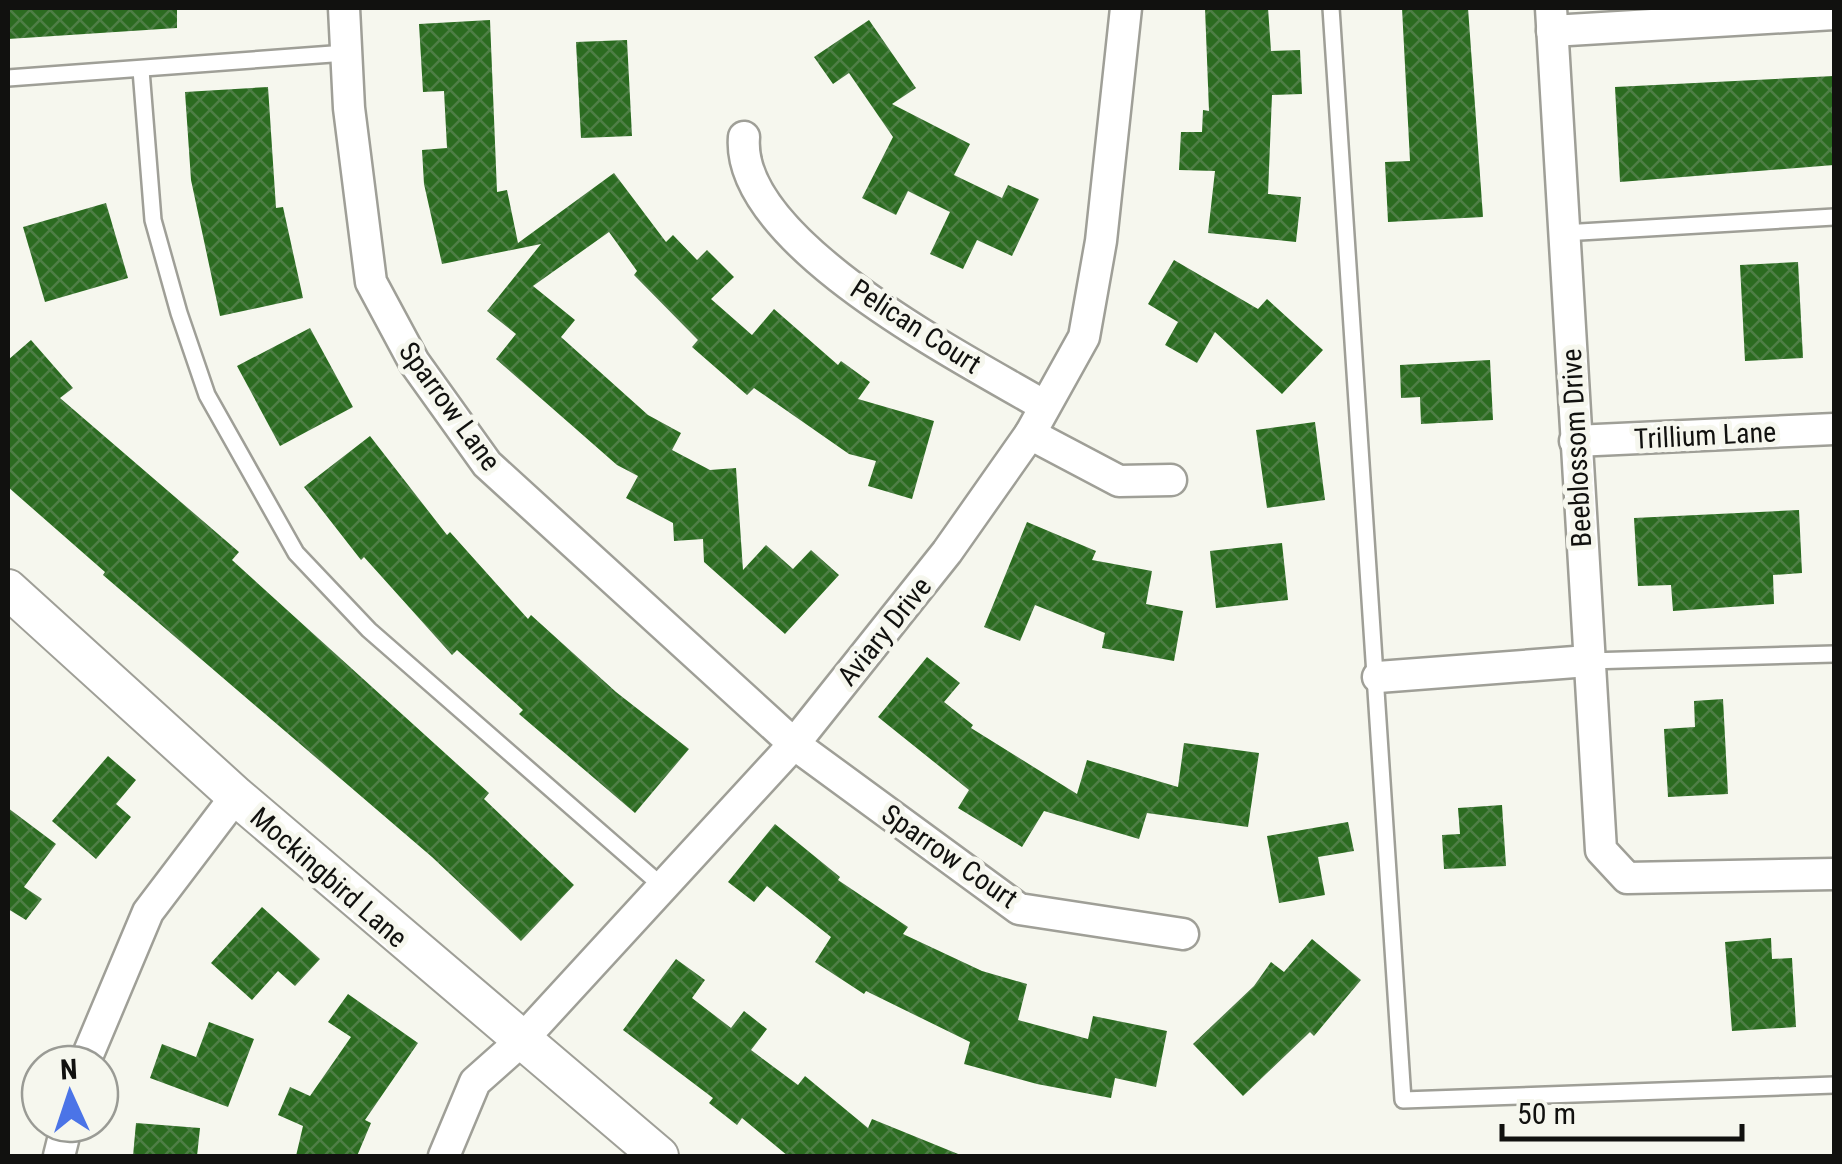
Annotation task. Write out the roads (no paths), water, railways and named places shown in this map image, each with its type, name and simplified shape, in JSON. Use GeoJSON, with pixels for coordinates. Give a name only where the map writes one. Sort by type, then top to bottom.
{"type":"FeatureCollection","features":[{"type":"Feature","properties":{"kind":"street","name":"Sparrow Lane"},"geometry":{"type":"LineString","coordinates":[[344,8],[370,282],[414,362],[488,464],[794,744]]}},
{"type":"Feature","properties":{"kind":"street","name":"Aviary Drive"},"geometry":{"type":"LineString","coordinates":[[444,1156],[475,1082],[520,1042],[794,744],[947,552],[1030,434],[1084,338],[1101,241],[1126,8]]}},
{"type":"Feature","properties":{"kind":"street"},"geometry":{"type":"LineString","coordinates":[[1551,19],[1834,14]]}},
{"type":"Feature","properties":{"kind":"street","name":"Beeblossom Drive"},"geometry":{"type":"LineString","coordinates":[[1551,19],[1601,850],[1627,878],[1834,874]]}},
{"type":"Feature","properties":{"kind":"street","name":"Pelican Court"},"geometry":{"type":"LineString","coordinates":[[744,136],[742,160],[774,218],[872,305],[1043,406]]}},
{"type":"Feature","properties":{"kind":"street","name":"Trillium Lane"},"geometry":{"type":"LineString","coordinates":[[1575,441],[1834,429]]}},
{"type":"Feature","properties":{"kind":"street"},"geometry":{"type":"LineString","coordinates":[[1030,434],[1119,481],[1170,480]]}},
{"type":"Feature","properties":{"kind":"street","name":"Mockingbird Lane"},"geometry":{"type":"LineString","coordinates":[[8,588],[236,796],[520,1042],[659,1156]]}},
{"type":"Feature","properties":{"kind":"street"},"geometry":{"type":"LineString","coordinates":[[1378,677],[1588,661]]}},
{"type":"Feature","properties":{"kind":"street","name":"Sparrow Court"},"geometry":{"type":"LineString","coordinates":[[794,744],[1019,909],[1184,934]]}},
{"type":"Feature","properties":{"kind":"street"},"geometry":{"type":"LineString","coordinates":[[92,1044],[148,912],[236,796]]}},
{"type":"Feature","properties":{"kind":"lane"},"geometry":{"type":"LineString","coordinates":[[1331,8],[1403,1100],[1834,1085]]}},
{"type":"Feature","properties":{"kind":"lane"},"geometry":{"type":"LineString","coordinates":[[8,78],[346,53]]}},
{"type":"Feature","properties":{"kind":"lane"},"geometry":{"type":"LineString","coordinates":[[140,70],[153,220],[179,313],[206,395],[296,553],[369,630],[662,886]]}},
{"type":"Feature","properties":{"kind":"lane"},"geometry":{"type":"LineString","coordinates":[[1564,233],[1834,218]]}},
{"type":"Feature","properties":{"kind":"lane"},"geometry":{"type":"LineString","coordinates":[[1588,661],[1834,654]]}}]}
